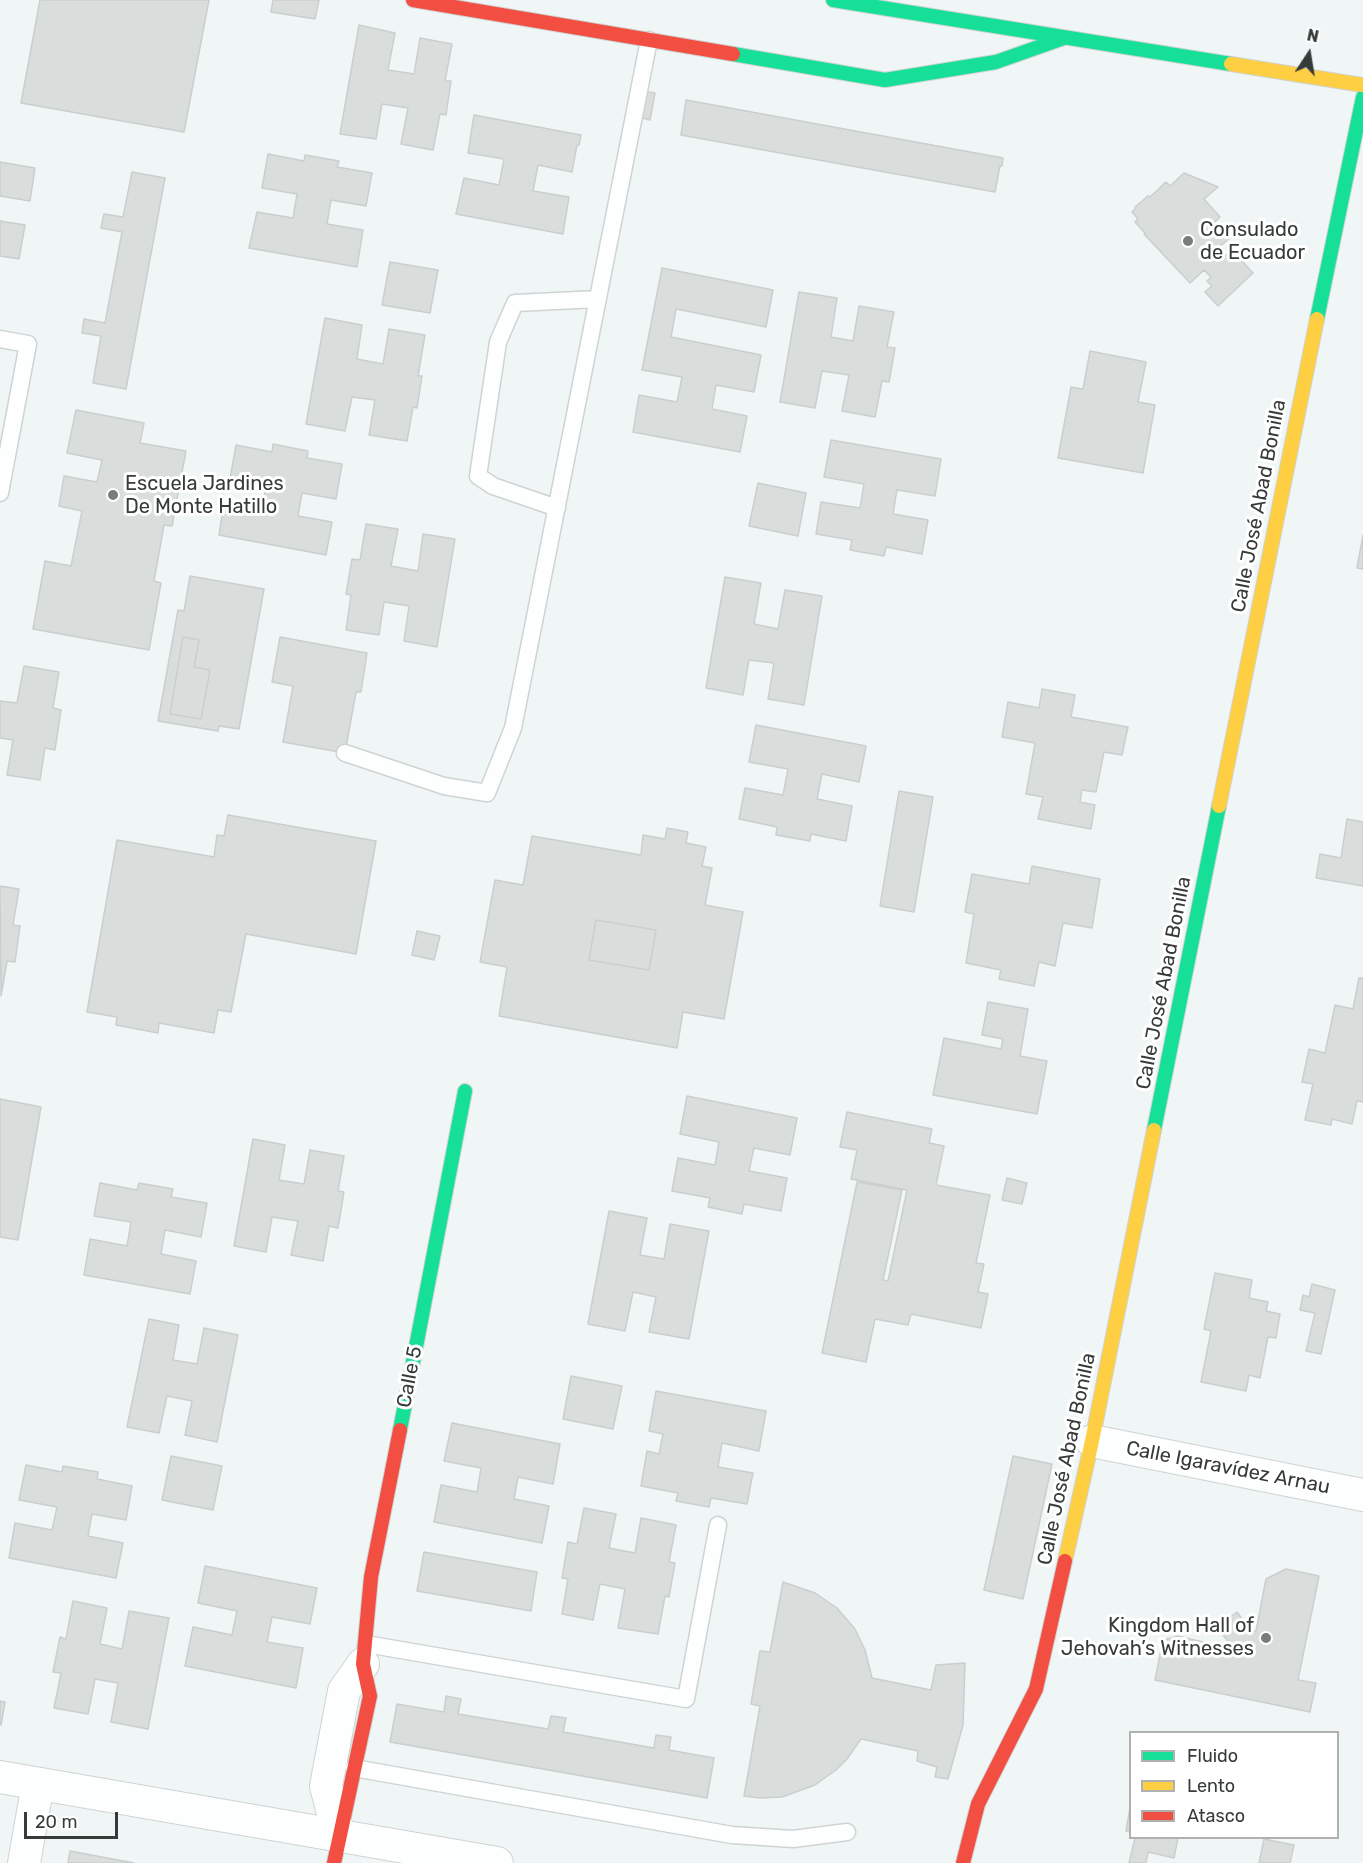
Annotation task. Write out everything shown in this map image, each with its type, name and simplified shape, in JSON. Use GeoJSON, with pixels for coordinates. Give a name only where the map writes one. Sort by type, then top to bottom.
{"type":"FeatureCollection","features":[{"type":"Feature","properties":{"kind":"main road"},"geometry":{"type":"LineString","coordinates":[[413,0],[885,80],[996,62],[1064,38]]}},
{"type":"Feature","properties":{"kind":"main road"},"geometry":{"type":"LineString","coordinates":[[833,0],[1363,85]]}},
{"type":"Feature","properties":{"kind":"main road","name":"Calle José Abad Bonilla"},"geometry":{"type":"LineString","coordinates":[[963,1863],[978,1804],[1036,1689],[1092,1441],[1363,97]]}},
{"type":"Feature","properties":{"kind":"main road","name":"Calle 5"},"geometry":{"type":"LineString","coordinates":[[337,1849],[370,1696],[365,1654],[371,1577],[465,1091]]}},
{"type":"Feature","properties":{"kind":"street","name":"Calle Igaravídez Arnau"},"geometry":{"type":"LineString","coordinates":[[1092,1441],[1363,1496]]}},
{"type":"Feature","properties":{"kind":"street"},"geometry":{"type":"LineString","coordinates":[[337,1849],[326,1786],[344,1691],[365,1654]]}},
{"type":"Feature","properties":{"kind":"street"},"geometry":{"type":"LineString","coordinates":[[0,1778],[38,1784],[337,1849],[497,1863]]}},
{"type":"Feature","properties":{"kind":"street"},"geometry":{"type":"LineString","coordinates":[[24,1863],[38,1784]]}},
{"type":"Feature","properties":{"kind":"lane"},"geometry":{"type":"LineString","coordinates":[[345,753],[444,786],[487,793],[513,728],[649,40]]}},
{"type":"Feature","properties":{"kind":"lane"},"geometry":{"type":"LineString","coordinates":[[556,508],[493,486],[478,476],[498,342],[515,303],[598,299]]}},
{"type":"Feature","properties":{"kind":"lane"},"geometry":{"type":"LineString","coordinates":[[0,339],[28,344],[0,493]]}},
{"type":"Feature","properties":{"kind":"lane"},"geometry":{"type":"LineString","coordinates":[[365,1654],[686,1699],[718,1525]]}},
{"type":"Feature","properties":{"kind":"lane"},"geometry":{"type":"LineString","coordinates":[[354,1768],[732,1834],[793,1839],[846,1832]]}},
{"type":"Feature","properties":{"kind":"building"},"geometry":{"type":"Polygon","coordinates":[[[40,0],[209,0],[184,132],[21,103],[40,0]]]}},
{"type":"Feature","properties":{"kind":"building"},"geometry":{"type":"Polygon","coordinates":[[[273,0],[319,0],[315,19],[271,12],[273,0]]]}},
{"type":"Feature","properties":{"kind":"building"},"geometry":{"type":"Polygon","coordinates":[[[359,25],[395,33],[388,70],[414,74],[420,38],[452,44],[445,81],[451,81],[446,115],[440,114],[433,150],[401,144],[408,108],[382,104],[376,139],[340,134],[359,25]]]}},
{"type":"Feature","properties":{"kind":"building"},"geometry":{"type":"Polygon","coordinates":[[[643,91],[655,93],[650,120],[638,117],[643,91]]]}},
{"type":"Feature","properties":{"kind":"building"},"geometry":{"type":"Polygon","coordinates":[[[686,100],[1003,158],[1002,166],[1000,166],[995,192],[681,135],[686,100]]]}},
{"type":"Feature","properties":{"kind":"building"},"geometry":{"type":"Polygon","coordinates":[[[474,115],[581,135],[572,172],[538,165],[533,191],[569,197],[563,234],[456,214],[464,178],[499,185],[504,159],[468,153],[474,115]]]}},
{"type":"Feature","properties":{"kind":"building"},"geometry":{"type":"Polygon","coordinates":[[[268,154],[304,161],[305,155],[339,161],[337,167],[372,173],[366,206],[331,200],[327,224],[363,230],[357,267],[249,248],[257,212],[293,218],[297,194],[262,188],[268,154]]]}},
{"type":"Feature","properties":{"kind":"building"},"geometry":{"type":"Polygon","coordinates":[[[0,162],[35,168],[30,201],[0,196],[0,162]]]}},
{"type":"Feature","properties":{"kind":"building"},"geometry":{"type":"Polygon","coordinates":[[[132,172],[165,178],[126,389],[93,383],[101,336],[82,333],[84,319],[105,323],[122,232],[101,228],[104,214],[123,217],[132,172]]]}},
{"type":"Feature","properties":{"kind":"building","name":"Consulado de Ecuador"},"geometry":{"type":"Polygon","coordinates":[[[1184,173],[1218,187],[1204,199],[1220,217],[1214,223],[1229,239],[1215,250],[1223,258],[1232,250],[1253,273],[1218,306],[1205,292],[1212,286],[1207,281],[1211,277],[1204,270],[1190,283],[1144,234],[1135,222],[1138,219],[1132,212],[1166,182],[1170,186],[1184,173]]]}},
{"type":"Feature","properties":{"kind":"building"},"geometry":{"type":"Polygon","coordinates":[[[0,221],[25,225],[19,259],[0,256],[0,221]]]}},
{"type":"Feature","properties":{"kind":"building"},"geometry":{"type":"Polygon","coordinates":[[[390,262],[438,270],[430,313],[382,305],[390,262]]]}},
{"type":"Feature","properties":{"kind":"building"},"geometry":{"type":"Polygon","coordinates":[[[662,268],[773,290],[766,327],[676,309],[671,337],[761,355],[754,392],[716,385],[712,409],[747,416],[740,452],[633,432],[639,395],[677,402],[682,377],[642,370],[662,268]]]}},
{"type":"Feature","properties":{"kind":"building"},"geometry":{"type":"Polygon","coordinates":[[[799,292],[837,298],[831,337],[853,341],[859,306],[894,312],[887,347],[895,348],[889,382],[882,381],[875,417],[842,411],[849,375],[822,371],[815,408],[780,402],[799,292]]]}},
{"type":"Feature","properties":{"kind":"building"},"geometry":{"type":"Polygon","coordinates":[[[325,318],[362,325],[357,359],[383,364],[389,329],[425,335],[418,376],[422,376],[417,408],[413,407],[407,441],[369,435],[375,400],[352,397],[345,431],[306,424],[325,318]]]}},
{"type":"Feature","properties":{"kind":"building"},"geometry":{"type":"Polygon","coordinates":[[[1090,351],[1146,362],[1138,402],[1155,405],[1143,473],[1058,458],[1071,387],[1083,389],[1090,351]]]}},
{"type":"Feature","properties":{"kind":"building"},"geometry":{"type":"Polygon","coordinates":[[[76,410],[144,423],[140,443],[186,451],[172,526],[164,525],[154,581],[161,583],[149,650],[33,629],[45,561],[71,566],[82,511],[59,506],[64,476],[97,482],[102,460],[67,453],[76,410]]]}},
{"type":"Feature","properties":{"kind":"building"},"geometry":{"type":"Polygon","coordinates":[[[831,440],[941,459],[935,496],[897,490],[893,514],[928,520],[922,554],[886,547],[884,556],[850,550],[852,540],[816,534],[821,502],[860,508],[864,484],[824,477],[831,440]]]}},
{"type":"Feature","properties":{"kind":"building"},"geometry":{"type":"Polygon","coordinates":[[[273,444],[308,451],[307,458],[342,464],[336,499],[302,493],[298,516],[332,522],[326,555],[219,535],[224,502],[262,509],[266,486],[230,479],[236,445],[272,452],[273,444]]]}},
{"type":"Feature","properties":{"kind":"building"},"geometry":{"type":"Polygon","coordinates":[[[758,483],[806,493],[798,536],[749,526],[758,483]]]}},
{"type":"Feature","properties":{"kind":"building"},"geometry":{"type":"Polygon","coordinates":[[[366,524],[398,529],[391,566],[418,571],[423,534],[455,539],[437,647],[404,641],[409,606],[384,602],[379,635],[346,630],[351,595],[346,594],[352,559],[360,560],[366,524]]]}},
{"type":"Feature","properties":{"kind":"building"},"geometry":{"type":"Polygon","coordinates":[[[1363,535],[1363,569],[1357,568],[1363,535]]]}},
{"type":"Feature","properties":{"kind":"building"},"geometry":{"type":"Polygon","coordinates":[[[190,576],[264,589],[239,729],[219,726],[218,731],[158,721],[178,610],[184,611],[190,576]],[[183,637],[170,714],[201,719],[210,670],[194,667],[199,640],[183,637]]]}},
{"type":"Feature","properties":{"kind":"building"},"geometry":{"type":"Polygon","coordinates":[[[725,577],[761,583],[754,624],[778,629],[785,590],[822,596],[804,705],[768,699],[774,663],[749,660],[743,695],[706,688],[725,577]]]}},
{"type":"Feature","properties":{"kind":"building"},"geometry":{"type":"Polygon","coordinates":[[[183,637],[199,640],[194,667],[210,670],[201,719],[170,714],[183,637]]]}},
{"type":"Feature","properties":{"kind":"building"},"geometry":{"type":"Polygon","coordinates":[[[280,637],[367,653],[361,692],[356,692],[345,753],[283,742],[293,686],[272,682],[280,637]]]}},
{"type":"Feature","properties":{"kind":"building"},"geometry":{"type":"Polygon","coordinates":[[[24,666],[59,672],[53,708],[61,710],[55,750],[45,748],[40,780],[7,775],[13,740],[0,738],[0,701],[17,703],[24,666]]]}},
{"type":"Feature","properties":{"kind":"building"},"geometry":{"type":"Polygon","coordinates":[[[1042,689],[1075,695],[1071,717],[1128,727],[1122,755],[1104,752],[1096,792],[1082,790],[1080,802],[1095,805],[1091,829],[1038,819],[1043,797],[1026,794],[1035,743],[1002,737],[1008,702],[1039,708],[1042,689]]]}},
{"type":"Feature","properties":{"kind":"building"},"geometry":{"type":"Polygon","coordinates":[[[756,725],[866,746],[859,782],[822,774],[817,799],[852,806],[846,841],[811,834],[810,841],[776,835],[777,827],[739,819],[745,788],[783,795],[788,769],[749,762],[756,725]]]}},
{"type":"Feature","properties":{"kind":"building"},"geometry":{"type":"Polygon","coordinates":[[[899,791],[933,797],[914,912],[880,906],[899,791]]]}},
{"type":"Feature","properties":{"kind":"building"},"geometry":{"type":"Polygon","coordinates":[[[228,815],[376,841],[356,954],[246,934],[231,1012],[218,1010],[214,1033],[159,1023],[158,1033],[116,1025],[117,1017],[87,1012],[117,840],[214,857],[217,835],[224,836],[228,815]]]}},
{"type":"Feature","properties":{"kind":"building"},"geometry":{"type":"Polygon","coordinates":[[[1347,819],[1363,822],[1363,886],[1316,878],[1320,854],[1341,858],[1347,819]]]}},
{"type":"Feature","properties":{"kind":"building"},"geometry":{"type":"Polygon","coordinates":[[[667,828],[688,832],[686,843],[706,847],[702,866],[712,868],[705,905],[743,912],[724,1019],[683,1012],[677,1048],[499,1016],[507,967],[480,962],[495,880],[523,885],[532,836],[641,855],[643,835],[665,839],[667,828]],[[596,920],[589,960],[649,970],[656,930],[596,920]]]}},
{"type":"Feature","properties":{"kind":"building"},"geometry":{"type":"Polygon","coordinates":[[[1032,866],[1100,879],[1092,928],[1063,923],[1055,966],[1039,962],[1034,986],[999,979],[1001,970],[966,963],[974,914],[965,912],[972,874],[1029,884],[1032,866]]]}},
{"type":"Feature","properties":{"kind":"building"},"geometry":{"type":"Polygon","coordinates":[[[0,886],[19,889],[13,925],[20,926],[15,962],[7,961],[1,996],[0,886]]]}},
{"type":"Feature","properties":{"kind":"building"},"geometry":{"type":"Polygon","coordinates":[[[596,920],[656,930],[649,970],[589,960],[596,920]]]}},
{"type":"Feature","properties":{"kind":"building"},"geometry":{"type":"Polygon","coordinates":[[[417,931],[440,936],[434,960],[412,955],[417,931]]]}},
{"type":"Feature","properties":{"kind":"building"},"geometry":{"type":"Polygon","coordinates":[[[1359,978],[1363,978],[1363,1102],[1357,1101],[1352,1124],[1332,1119],[1331,1125],[1305,1120],[1313,1084],[1302,1082],[1309,1049],[1325,1053],[1335,1005],[1353,1009],[1359,978]]]}},
{"type":"Feature","properties":{"kind":"building"},"geometry":{"type":"Polygon","coordinates":[[[988,1002],[1028,1009],[1020,1056],[1047,1061],[1037,1114],[933,1095],[944,1038],[1001,1049],[1003,1039],[982,1035],[988,1002]]]}},
{"type":"Feature","properties":{"kind":"building"},"geometry":{"type":"Polygon","coordinates":[[[687,1096],[797,1118],[790,1155],[754,1148],[749,1171],[787,1178],[781,1211],[744,1204],[742,1214],[708,1207],[710,1198],[672,1191],[678,1158],[715,1165],[719,1142],[680,1134],[687,1096]]]}},
{"type":"Feature","properties":{"kind":"building"},"geometry":{"type":"Polygon","coordinates":[[[0,1099],[41,1107],[18,1240],[0,1237],[0,1099]]]}},
{"type":"Feature","properties":{"kind":"building"},"geometry":{"type":"Polygon","coordinates":[[[847,1112],[932,1129],[929,1143],[944,1146],[936,1185],[990,1195],[976,1263],[984,1264],[978,1292],[988,1294],[981,1328],[911,1314],[908,1325],[875,1319],[866,1362],[822,1353],[857,1182],[902,1190],[883,1280],[888,1281],[907,1190],[851,1179],[857,1150],[840,1147],[847,1112]]]}},
{"type":"Feature","properties":{"kind":"building"},"geometry":{"type":"Polygon","coordinates":[[[253,1139],[285,1145],[279,1180],[304,1184],[310,1150],[344,1156],[338,1191],[344,1192],[338,1228],[329,1226],[323,1261],[291,1255],[298,1221],[272,1217],[266,1252],[234,1246],[253,1139]]]}},
{"type":"Feature","properties":{"kind":"building"},"geometry":{"type":"Polygon","coordinates":[[[1007,1178],[1027,1183],[1022,1204],[1002,1200],[1007,1178]]]}},
{"type":"Feature","properties":{"kind":"building"},"geometry":{"type":"Polygon","coordinates":[[[100,1183],[137,1190],[139,1183],[173,1189],[171,1197],[207,1203],[201,1237],[165,1230],[161,1254],[196,1261],[190,1294],[84,1275],[90,1239],[127,1246],[131,1222],[94,1216],[100,1183]]]}},
{"type":"Feature","properties":{"kind":"building"},"geometry":{"type":"Polygon","coordinates":[[[609,1211],[647,1218],[640,1255],[664,1259],[670,1224],[709,1231],[689,1339],[649,1332],[656,1297],[633,1292],[625,1331],[588,1324],[609,1211]]]}},
{"type":"Feature","properties":{"kind":"building"},"geometry":{"type":"Polygon","coordinates":[[[1215,1273],[1252,1280],[1249,1298],[1268,1302],[1266,1311],[1280,1314],[1276,1338],[1268,1337],[1260,1378],[1249,1375],[1246,1391],[1201,1382],[1211,1331],[1204,1329],[1215,1273]]]}},
{"type":"Feature","properties":{"kind":"building"},"geometry":{"type":"Polygon","coordinates":[[[1312,1284],[1335,1290],[1321,1354],[1306,1351],[1315,1313],[1300,1310],[1303,1295],[1309,1297],[1312,1284]]]}},
{"type":"Feature","properties":{"kind":"building"},"geometry":{"type":"Polygon","coordinates":[[[149,1319],[179,1325],[173,1360],[197,1364],[204,1328],[238,1335],[217,1442],[185,1435],[192,1401],[167,1396],[159,1433],[127,1427],[149,1319]]]}},
{"type":"Feature","properties":{"kind":"building"},"geometry":{"type":"Polygon","coordinates":[[[571,1376],[622,1386],[613,1429],[563,1419],[571,1376]]]}},
{"type":"Feature","properties":{"kind":"building"},"geometry":{"type":"Polygon","coordinates":[[[656,1391],[766,1411],[759,1451],[722,1443],[718,1467],[753,1473],[747,1504],[711,1498],[709,1507],[676,1501],[678,1493],[641,1486],[647,1451],[659,1454],[663,1434],[649,1431],[656,1391]]]}},
{"type":"Feature","properties":{"kind":"building"},"geometry":{"type":"Polygon","coordinates":[[[452,1423],[560,1444],[553,1484],[518,1477],[514,1499],[549,1506],[542,1543],[434,1522],[441,1485],[477,1492],[481,1468],[444,1461],[452,1423]]]}},
{"type":"Feature","properties":{"kind":"building"},"geometry":{"type":"Polygon","coordinates":[[[171,1456],[222,1466],[213,1510],[162,1500],[171,1456]]]}},
{"type":"Feature","properties":{"kind":"building"},"geometry":{"type":"Polygon","coordinates":[[[1013,1456],[1052,1464],[1023,1599],[984,1590],[1013,1456]]]}},
{"type":"Feature","properties":{"kind":"building"},"geometry":{"type":"Polygon","coordinates":[[[26,1465],[62,1472],[63,1466],[98,1472],[97,1479],[132,1486],[126,1520],[92,1514],[88,1536],[123,1543],[116,1578],[9,1558],[15,1523],[52,1530],[57,1507],[19,1500],[26,1465]]]}},
{"type":"Feature","properties":{"kind":"building"},"geometry":{"type":"Polygon","coordinates":[[[584,1508],[616,1514],[609,1548],[635,1553],[641,1518],[676,1525],[669,1562],[675,1563],[669,1597],[665,1596],[658,1634],[618,1628],[625,1589],[600,1584],[593,1620],[562,1614],[568,1579],[562,1578],[568,1542],[577,1544],[584,1508]]]}},
{"type":"Feature","properties":{"kind":"building"},"geometry":{"type":"Polygon","coordinates":[[[424,1552],[537,1572],[531,1611],[417,1591],[424,1552]]]}},
{"type":"Feature","properties":{"kind":"building"},"geometry":{"type":"Polygon","coordinates":[[[205,1566],[317,1588],[310,1624],[272,1617],[267,1642],[303,1648],[296,1688],[185,1666],[193,1627],[232,1635],[237,1611],[198,1603],[205,1566]]]}},
{"type":"Feature","properties":{"kind":"building","name":"Kingdom Hall of Jehovah’s Witnesses"},"geometry":{"type":"Polygon","coordinates":[[[1286,1569],[1319,1576],[1298,1680],[1316,1683],[1310,1712],[1155,1680],[1163,1640],[1178,1636],[1228,1648],[1230,1644],[1217,1627],[1237,1612],[1252,1632],[1256,1631],[1266,1579],[1286,1569]]]}},
{"type":"Feature","properties":{"kind":"building"},"geometry":{"type":"Polygon","coordinates":[[[783,1582],[815,1593],[837,1608],[855,1629],[865,1650],[872,1678],[931,1690],[936,1665],[965,1663],[963,1725],[948,1779],[935,1777],[937,1767],[917,1761],[918,1751],[861,1739],[836,1770],[815,1785],[782,1797],[744,1796],[760,1706],[751,1704],[760,1651],[770,1652],[783,1582]]]}},
{"type":"Feature","properties":{"kind":"building"},"geometry":{"type":"Polygon","coordinates":[[[73,1601],[107,1608],[100,1644],[122,1649],[129,1611],[169,1618],[148,1729],[111,1722],[118,1683],[95,1679],[88,1714],[54,1708],[61,1673],[53,1672],[60,1637],[66,1639],[73,1601]]]}},
{"type":"Feature","properties":{"kind":"building"},"geometry":{"type":"Polygon","coordinates":[[[446,1696],[461,1699],[458,1714],[548,1729],[551,1716],[566,1718],[563,1732],[654,1748],[656,1735],[671,1737],[669,1750],[714,1758],[707,1798],[390,1742],[397,1704],[444,1712],[446,1696]]]}},
{"type":"Feature","properties":{"kind":"building"},"geometry":{"type":"Polygon","coordinates":[[[0,1701],[5,1702],[1,1725],[0,1724],[0,1701]]]}},
{"type":"Feature","properties":{"kind":"building"},"geometry":{"type":"Polygon","coordinates":[[[1129,1814],[1129,1832],[1126,1831],[1129,1814]]]}},
{"type":"Feature","properties":{"kind":"building"},"geometry":{"type":"Polygon","coordinates":[[[1135,1839],[1178,1839],[1174,1858],[1148,1852],[1146,1863],[1129,1863],[1135,1839]]]}},
{"type":"Feature","properties":{"kind":"building"},"geometry":{"type":"Polygon","coordinates":[[[1264,1839],[1294,1845],[1290,1863],[1259,1863],[1264,1839]]]}},
{"type":"Feature","properties":{"kind":"building"},"geometry":{"type":"Polygon","coordinates":[[[70,1851],[134,1863],[68,1863],[70,1851]]]}},
{"type":"Feature","properties":{"kind":"traffic: fast"},"geometry":{"type":"LineString","coordinates":[[833,0],[1231,64]]}},
{"type":"Feature","properties":{"kind":"traffic: fast"},"geometry":{"type":"LineString","coordinates":[[733,54],[885,80],[996,62],[1064,38]]}},
{"type":"Feature","properties":{"kind":"traffic: fast"},"geometry":{"type":"LineString","coordinates":[[1317,319],[1363,97]]}},
{"type":"Feature","properties":{"kind":"traffic: fast"},"geometry":{"type":"LineString","coordinates":[[1154,1130],[1219,806]]}},
{"type":"Feature","properties":{"kind":"traffic: fast"},"geometry":{"type":"LineString","coordinates":[[400,1430],[465,1091]]}},
{"type":"Feature","properties":{"kind":"traffic: slow"},"geometry":{"type":"LineString","coordinates":[[1231,64],[1363,85]]}},
{"type":"Feature","properties":{"kind":"traffic: slow"},"geometry":{"type":"LineString","coordinates":[[1219,806],[1317,319]]}},
{"type":"Feature","properties":{"kind":"traffic: slow"},"geometry":{"type":"LineString","coordinates":[[1065,1561],[1092,1441],[1154,1130]]}},
{"type":"Feature","properties":{"kind":"traffic: jam"},"geometry":{"type":"LineString","coordinates":[[413,0],[733,54]]}},
{"type":"Feature","properties":{"kind":"traffic: jam"},"geometry":{"type":"LineString","coordinates":[[334,1863],[370,1696],[363,1664],[371,1577],[400,1430]]}},
{"type":"Feature","properties":{"kind":"traffic: jam"},"geometry":{"type":"LineString","coordinates":[[963,1863],[978,1804],[1036,1689],[1065,1561]]}},
{"type":"Feature","properties":{"kind":"place","name":"Consulado de Ecuador"},"geometry":{"type":"Point","coordinates":[1188,241]}},
{"type":"Feature","properties":{"kind":"place","name":"Escuela Jardines De Monte Hatillo"},"geometry":{"type":"Point","coordinates":[113,495]}},
{"type":"Feature","properties":{"kind":"place","name":"Kingdom Hall of Jehovah’s Witnesses"},"geometry":{"type":"Point","coordinates":[1266,1638]}}]}
